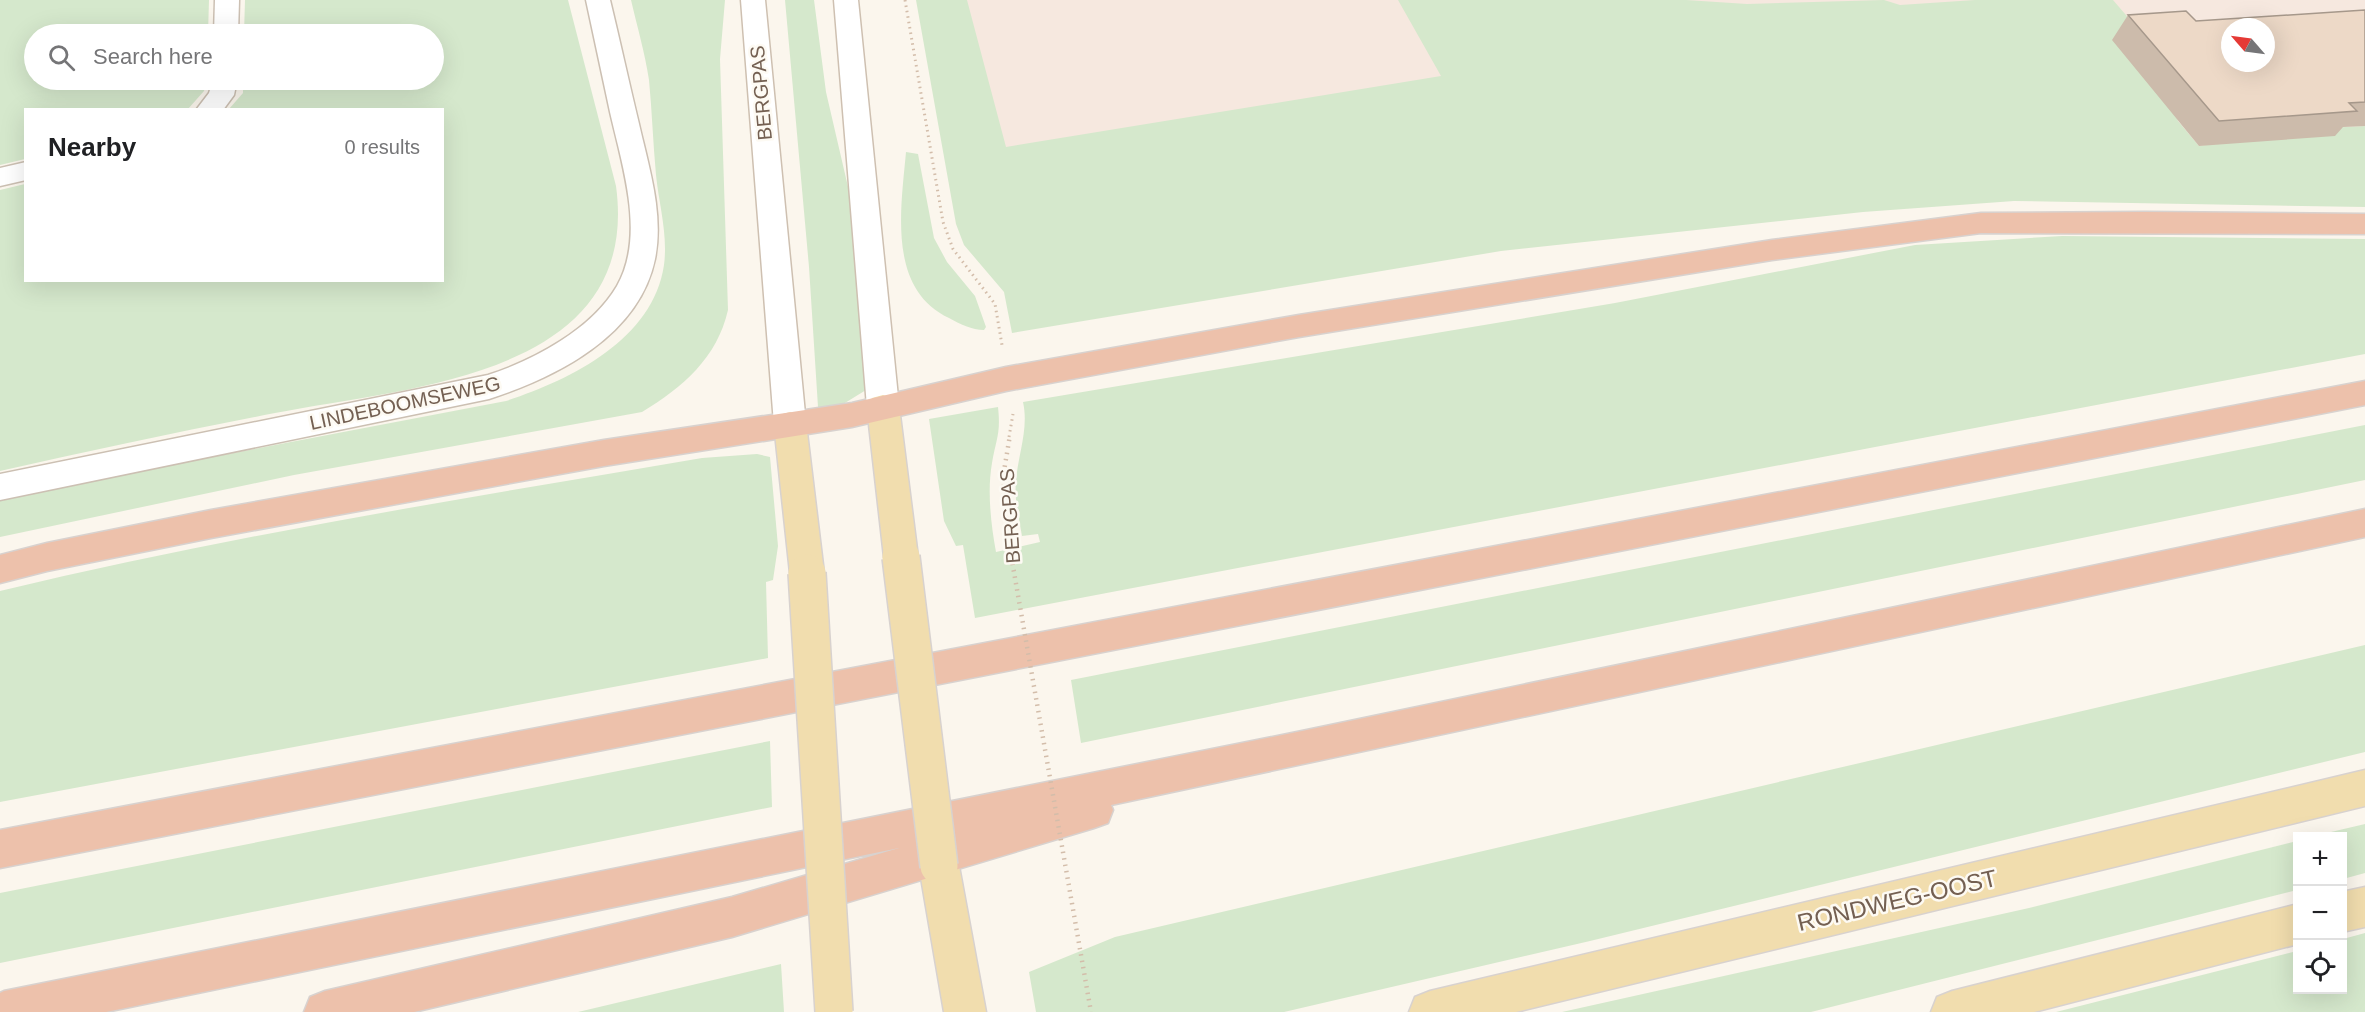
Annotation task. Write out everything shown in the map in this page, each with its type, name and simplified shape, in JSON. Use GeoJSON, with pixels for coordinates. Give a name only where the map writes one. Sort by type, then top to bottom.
{"type":"FeatureCollection","features":[{"type":"Feature","properties":{"kind":"highway"},"geometry":{"type":"LineString","coordinates":[[0,569],[70,552],[336,501],[604,453],[852,415],[1006,379],[1299,326],[1772,250],[1981,223],[2365,224]]}},
{"type":"Feature","properties":{"kind":"highway"},"geometry":{"type":"LineString","coordinates":[[0,849],[2365,393]]}},
{"type":"Feature","properties":{"kind":"highway"},"geometry":{"type":"LineString","coordinates":[[4,1012],[1302,748],[2365,523]]}},
{"type":"Feature","properties":{"kind":"highway"},"geometry":{"type":"LineString","coordinates":[[325,1012],[732,917],[1302,748]]}},
{"type":"Feature","properties":{"kind":"main road"},"geometry":{"type":"LineString","coordinates":[[226,24],[227,0]]}},
{"type":"Feature","properties":{"kind":"main road","name":"LINDEBOOMSEWEG"},"geometry":{"type":"LineString","coordinates":[[0,487],[489,387],[556,361],[574,348],[601,325],[627,294],[635,279],[644,237],[644,207],[598,0]]}},
{"type":"Feature","properties":{"kind":"main road","name":"BERGPAS"},"geometry":{"type":"LineString","coordinates":[[753,0],[790,424],[807,573],[834,1012]]}},
{"type":"Feature","properties":{"kind":"main road"},"geometry":{"type":"LineString","coordinates":[[846,0],[883,407],[939,866],[965,1012]]}},
{"type":"Feature","properties":{"kind":"main road"},"geometry":{"type":"LineString","coordinates":[[211,108],[222,90]]}},
{"type":"Feature","properties":{"kind":"main road"},"geometry":{"type":"LineString","coordinates":[[0,177],[24,171]]}},
{"type":"Feature","properties":{"kind":"main road","name":"RONDWEG-OOST"},"geometry":{"type":"LineString","coordinates":[[1430,1012],[2365,788]]}},
{"type":"Feature","properties":{"kind":"main road"},"geometry":{"type":"LineString","coordinates":[[2347,911],[2365,907]]}},
{"type":"Feature","properties":{"kind":"main road"},"geometry":{"type":"LineString","coordinates":[[1952,1012],[2293,925]]}},
{"type":"Feature","properties":{"kind":"path","name":"BERGPAS"},"geometry":{"type":"LineString","coordinates":[[905,0],[943,222],[953,249],[995,304],[1013,412],[1003,477],[1008,538],[1091,1012]]}},
{"type":"Feature","properties":{"kind":"shaded area"},"geometry":{"type":"Polygon","coordinates":[[[960,0],[2365,0],[2365,155],[1939,168],[1045,315],[960,0]]]}},
{"type":"Feature","properties":{"kind":"green space"},"geometry":{"type":"Polygon","coordinates":[[[0,0],[209,0],[208,24],[24,24],[24,90],[204,90],[189,108],[24,108],[24,159],[0,165],[0,0]]]}},
{"type":"Feature","properties":{"kind":"green space"},"geometry":{"type":"Polygon","coordinates":[[[245,0],[568,0],[616,186],[614,250],[592,298],[554,335],[505,361],[448,380],[206,427],[0,471],[0,190],[24,184],[24,282],[444,282],[444,108],[230,108],[243,90],[444,90],[444,24],[244,24],[245,0]]]}},
{"type":"Feature","properties":{"kind":"green space"},"geometry":{"type":"Polygon","coordinates":[[[631,0],[725,0],[720,59],[728,310],[716,343],[707,357],[684,381],[642,412],[294,475],[0,537],[0,501],[81,482],[506,401],[581,369],[605,353],[644,315],[657,292],[665,253],[649,80],[631,0]]]}},
{"type":"Feature","properties":{"kind":"green space"},"geometry":{"type":"Polygon","coordinates":[[[785,0],[814,0],[826,92],[858,230],[866,390],[840,406],[821,411],[818,407],[809,267],[785,0]]]}},
{"type":"Feature","properties":{"kind":"green space"},"geometry":{"type":"Polygon","coordinates":[[[916,0],[967,0],[1006,147],[1441,76],[1398,0],[1686,0],[1747,4],[1884,0],[1900,5],[1975,0],[2113,0],[2144,36],[2178,121],[2199,146],[2327,128],[2365,126],[2365,207],[2014,201],[1863,212],[1501,251],[1012,333],[1004,292],[964,245],[956,224],[916,0]]]}},
{"type":"Feature","properties":{"kind":"green space"},"geometry":{"type":"Polygon","coordinates":[[[906,152],[918,154],[934,238],[947,262],[975,296],[986,327],[984,330],[971,328],[949,318],[929,305],[915,288],[902,245],[902,197],[906,152]]]}},
{"type":"Feature","properties":{"kind":"green space"},"geometry":{"type":"Polygon","coordinates":[[[2062,236],[2365,239],[2365,354],[975,618],[963,545],[956,546],[944,521],[929,419],[998,407],[998,430],[990,485],[991,519],[996,552],[1040,542],[1038,534],[1022,536],[1016,502],[1017,471],[1025,422],[1023,402],[1615,303],[1915,245],[2062,236]]]}},
{"type":"Feature","properties":{"kind":"green space"},"geometry":{"type":"Polygon","coordinates":[[[2365,425],[2365,480],[1081,743],[1071,680],[2365,425]]]}},
{"type":"Feature","properties":{"kind":"green space"},"geometry":{"type":"Polygon","coordinates":[[[757,454],[770,457],[778,546],[773,580],[766,582],[768,658],[0,802],[0,591],[175,552],[350,518],[702,458],[757,454]]]}},
{"type":"Feature","properties":{"kind":"green space"},"geometry":{"type":"Polygon","coordinates":[[[2365,645],[2365,752],[1590,941],[1284,1012],[1036,1012],[1029,972],[1115,937],[2365,645]]]}},
{"type":"Feature","properties":{"kind":"green space"},"geometry":{"type":"Polygon","coordinates":[[[770,741],[772,807],[0,963],[0,893],[770,741]]]}},
{"type":"Feature","properties":{"kind":"green space"},"geometry":{"type":"Polygon","coordinates":[[[2365,824],[2365,873],[2347,878],[2347,832],[2331,832],[2365,824]]]}},
{"type":"Feature","properties":{"kind":"green space"},"geometry":{"type":"Polygon","coordinates":[[[2293,842],[2293,891],[1811,1012],[1562,1012],[2029,908],[2293,842]]]}},
{"type":"Feature","properties":{"kind":"green space"},"geometry":{"type":"Polygon","coordinates":[[[2365,933],[2365,1012],[2056,1012],[2293,952],[2293,994],[2347,994],[2347,938],[2365,933]]]}},
{"type":"Feature","properties":{"kind":"green space"},"geometry":{"type":"Polygon","coordinates":[[[781,964],[784,1012],[578,1012],[781,964]]]}},
{"type":"Feature","properties":{"kind":"building"},"geometry":{"type":"Polygon","coordinates":[[[2365,10],[2365,102],[2349,103],[2357,111],[2219,121],[2128,15],[2186,11],[2196,21],[2221,19],[2221,72],[2275,72],[2275,18],[2242,18],[2365,10]]]}}]}
